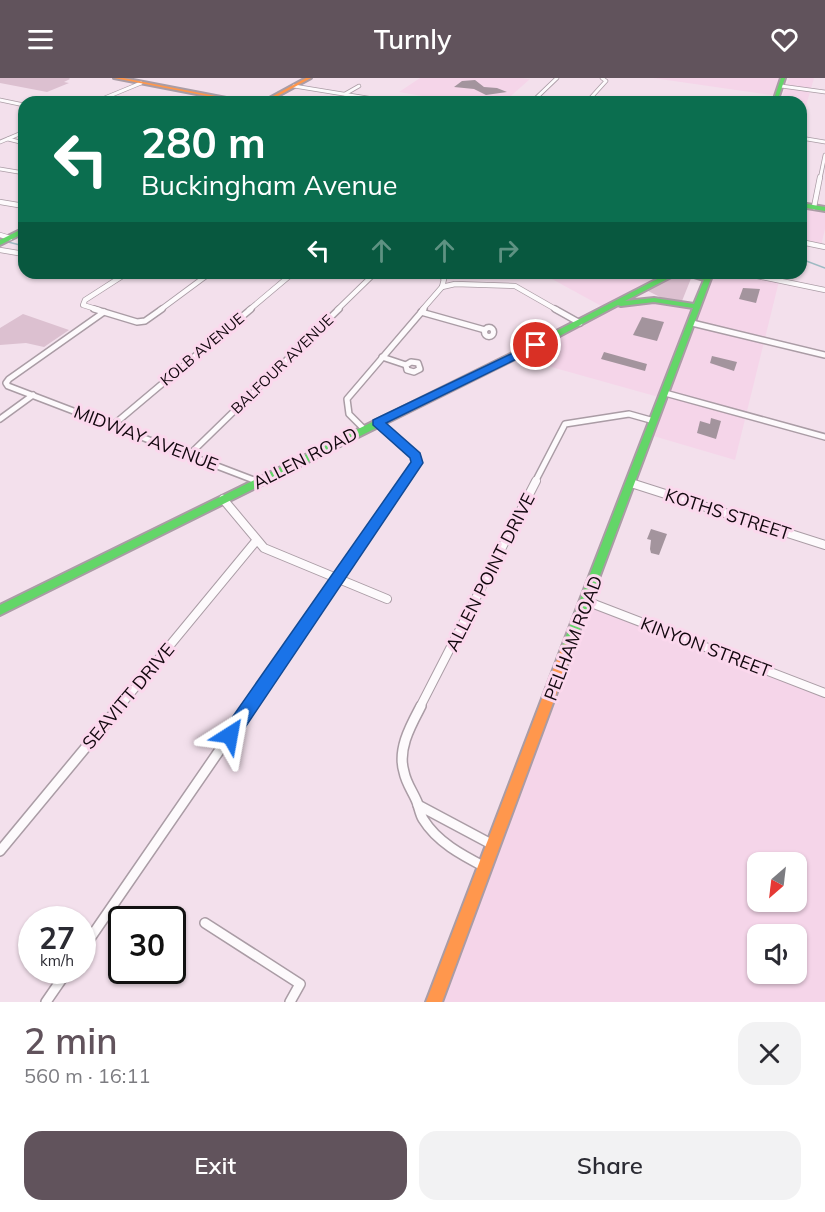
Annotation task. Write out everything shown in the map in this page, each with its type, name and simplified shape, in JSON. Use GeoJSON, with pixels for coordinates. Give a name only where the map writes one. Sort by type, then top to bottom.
{"type":"FeatureCollection","features":[{"type":"Feature","properties":{"kind":"main road"},"geometry":{"type":"LineString","coordinates":[[116,78],[212,96]]}},
{"type":"Feature","properties":{"kind":"main road"},"geometry":{"type":"LineString","coordinates":[[275,96],[309,78]]}},
{"type":"Feature","properties":{"kind":"main road"},"geometry":{"type":"LineString","coordinates":[[4,239],[18,233]]}},
{"type":"Feature","properties":{"kind":"main road","name":"ALLEN ROAD"},"geometry":{"type":"LineString","coordinates":[[0,610],[662,279]]}},
{"type":"Feature","properties":{"kind":"main road","name":"PELHAM ROAD"},"geometry":{"type":"LineString","coordinates":[[434,1002],[708,279]]}},
{"type":"Feature","properties":{"kind":"main road"},"geometry":{"type":"LineString","coordinates":[[642,289],[660,300]]}},
{"type":"Feature","properties":{"kind":"main road","name":"ALLEN ROAD"},"geometry":{"type":"LineString","coordinates":[[609,306],[660,300],[698,306]]}},
{"type":"Feature","properties":{"kind":"street"},"geometry":{"type":"LineString","coordinates":[[538,96],[557,78]]}},
{"type":"Feature","properties":{"kind":"street"},"geometry":{"type":"LineString","coordinates":[[591,96],[604,79],[611,79]]}},
{"type":"Feature","properties":{"kind":"street"},"geometry":{"type":"LineString","coordinates":[[782,82],[825,92]]}},
{"type":"Feature","properties":{"kind":"street"},"geometry":{"type":"LineString","coordinates":[[110,96],[141,83]]}},
{"type":"Feature","properties":{"kind":"street"},"geometry":{"type":"LineString","coordinates":[[294,86],[357,96]]}},
{"type":"Feature","properties":{"kind":"street"},"geometry":{"type":"LineString","coordinates":[[345,94],[359,86]]}},
{"type":"Feature","properties":{"kind":"street"},"geometry":{"type":"LineString","coordinates":[[0,100],[18,104]]}},
{"type":"Feature","properties":{"kind":"street"},"geometry":{"type":"LineString","coordinates":[[0,142],[18,134]]}},
{"type":"Feature","properties":{"kind":"street"},"geometry":{"type":"LineString","coordinates":[[0,137],[18,142]]}},
{"type":"Feature","properties":{"kind":"street"},"geometry":{"type":"LineString","coordinates":[[807,139],[825,142]]}},
{"type":"Feature","properties":{"kind":"street"},"geometry":{"type":"LineString","coordinates":[[819,208],[825,155]]}},
{"type":"Feature","properties":{"kind":"street"},"geometry":{"type":"LineString","coordinates":[[0,169],[18,172]]}},
{"type":"Feature","properties":{"kind":"street"},"geometry":{"type":"LineString","coordinates":[[0,202],[18,206]]}},
{"type":"Feature","properties":{"kind":"street"},"geometry":{"type":"LineString","coordinates":[[807,243],[825,247]]}},
{"type":"Feature","properties":{"kind":"street"},"geometry":{"type":"LineString","coordinates":[[0,250],[18,253]]}},
{"type":"Feature","properties":{"kind":"street"},"geometry":{"type":"LineString","coordinates":[[118,279],[83,304],[137,322],[145,321],[202,279]]}},
{"type":"Feature","properties":{"kind":"street","name":"KOLB AVENUE"},"geometry":{"type":"LineString","coordinates":[[112,426],[285,279]]}},
{"type":"Feature","properties":{"kind":"street","name":"BALFOUR AVENUE"},"geometry":{"type":"LineString","coordinates":[[189,455],[369,279]]}},
{"type":"Feature","properties":{"kind":"street"},"geometry":{"type":"LineString","coordinates":[[364,429],[349,414],[346,408],[347,399],[442,288],[444,279]]}},
{"type":"Feature","properties":{"kind":"street"},"geometry":{"type":"LineString","coordinates":[[771,279],[825,290]]}},
{"type":"Feature","properties":{"kind":"street"},"geometry":{"type":"LineString","coordinates":[[442,288],[455,284],[515,286],[580,322]]}},
{"type":"Feature","properties":{"kind":"street","name":"MIDWAY AVENUE"},"geometry":{"type":"LineString","coordinates":[[104,312],[6,383],[259,482]]}},
{"type":"Feature","properties":{"kind":"street"},"geometry":{"type":"LineString","coordinates":[[421,312],[485,330]]}},
{"type":"Feature","properties":{"kind":"street"},"geometry":{"type":"LineString","coordinates":[[692,323],[825,355]]}},
{"type":"Feature","properties":{"kind":"street"},"geometry":{"type":"LineString","coordinates":[[382,357],[406,365]]}},
{"type":"Feature","properties":{"kind":"street"},"geometry":{"type":"LineString","coordinates":[[665,393],[825,437]]}},
{"type":"Feature","properties":{"kind":"street"},"geometry":{"type":"LineString","coordinates":[[0,419],[33,395]]}},
{"type":"Feature","properties":{"kind":"street","name":"ALLEN POINT DRIVE"},"geometry":{"type":"LineString","coordinates":[[485,867],[444,843],[422,818],[418,805],[402,776],[403,753],[410,728],[565,424],[629,414],[654,422]]}},
{"type":"Feature","properties":{"kind":"street"},"geometry":{"type":"LineString","coordinates":[[96,930],[417,461],[416,456],[378,422]]}},
{"type":"Feature","properties":{"kind":"street","name":"KOTHS STREET"},"geometry":{"type":"LineString","coordinates":[[631,483],[825,545]]}},
{"type":"Feature","properties":{"kind":"street","name":"MIDWAY AVENUE"},"geometry":{"type":"LineString","coordinates":[[223,499],[264,548],[387,599]]}},
{"type":"Feature","properties":{"kind":"street","name":"SEAVITT DRIVE"},"geometry":{"type":"LineString","coordinates":[[0,851],[256,541]]}},
{"type":"Feature","properties":{"kind":"street","name":"KINYON STREET"},"geometry":{"type":"LineString","coordinates":[[586,601],[825,693]]}},
{"type":"Feature","properties":{"kind":"street"},"geometry":{"type":"LineString","coordinates":[[418,805],[493,845]]}},
{"type":"Feature","properties":{"kind":"street"},"geometry":{"type":"LineString","coordinates":[[205,923],[300,984],[290,1002]]}},
{"type":"Feature","properties":{"kind":"street"},"geometry":{"type":"LineString","coordinates":[[46,1002],[58,984]]}},
{"type":"Feature","properties":{"kind":"shaded area"},"geometry":{"type":"Polygon","coordinates":[[[0,78],[70,79],[64,82],[69,83],[47,92],[0,83],[0,78]]]}},
{"type":"Feature","properties":{"kind":"shaded area"},"geometry":{"type":"Polygon","coordinates":[[[420,78],[530,79],[511,96],[423,96],[399,92],[420,78]]]}},
{"type":"Feature","properties":{"kind":"shaded area"},"geometry":{"type":"Polygon","coordinates":[[[653,78],[783,78],[778,96],[653,78]]]}},
{"type":"Feature","properties":{"kind":"shaded area"},"geometry":{"type":"Polygon","coordinates":[[[789,78],[814,78],[807,102],[807,96],[782,96],[789,78]]]}},
{"type":"Feature","properties":{"kind":"shaded area"},"geometry":{"type":"Polygon","coordinates":[[[807,206],[825,209],[825,229],[821,246],[807,243],[807,206]]]}},
{"type":"Feature","properties":{"kind":"shaded area"},"geometry":{"type":"Polygon","coordinates":[[[552,279],[662,279],[612,305],[632,302],[698,306],[708,279],[780,279],[735,460],[650,435],[662,398],[512,356],[605,308],[552,279]]]}},
{"type":"Feature","properties":{"kind":"shaded area"},"geometry":{"type":"Polygon","coordinates":[[[666,279],[691,279],[682,301],[662,298],[648,289],[666,279]]]}},
{"type":"Feature","properties":{"kind":"shaded area"},"geometry":{"type":"Polygon","coordinates":[[[23,314],[69,330],[44,347],[26,343],[0,345],[0,328],[23,314]]]}},
{"type":"Feature","properties":{"kind":"shaded area"},"geometry":{"type":"Polygon","coordinates":[[[586,601],[825,693],[825,1002],[434,1002],[586,601]]]}},
{"type":"Feature","properties":{"kind":"building"},"geometry":{"type":"Polygon","coordinates":[[[475,80],[484,87],[507,92],[486,95],[474,89],[454,87],[462,81],[475,80]]]}},
{"type":"Feature","properties":{"kind":"building"},"geometry":{"type":"Polygon","coordinates":[[[743,288],[760,289],[756,303],[739,299],[743,288]]]}},
{"type":"Feature","properties":{"kind":"building"},"geometry":{"type":"Polygon","coordinates":[[[642,317],[664,322],[657,341],[633,335],[642,317]]]}},
{"type":"Feature","properties":{"kind":"building"},"geometry":{"type":"Polygon","coordinates":[[[604,352],[647,364],[645,371],[601,359],[604,352]]]}},
{"type":"Feature","properties":{"kind":"building"},"geometry":{"type":"Polygon","coordinates":[[[712,356],[737,362],[734,371],[710,363],[712,356]]]}},
{"type":"Feature","properties":{"kind":"building"},"geometry":{"type":"Polygon","coordinates":[[[711,418],[721,421],[716,439],[697,433],[700,421],[710,424],[711,418]]]}},
{"type":"Feature","properties":{"kind":"building"},"geometry":{"type":"Polygon","coordinates":[[[651,529],[667,534],[659,555],[651,553],[651,540],[647,539],[651,529]]]}},
{"type":"Feature","properties":{"kind":"waterway"},"geometry":{"type":"LineString","coordinates":[[0,240],[18,244]]}},
{"type":"Feature","properties":{"kind":"waterway"},"geometry":{"type":"LineString","coordinates":[[807,261],[825,268]]}},
{"type":"Feature","properties":{"kind":"traffic: fast"},"geometry":{"type":"LineString","coordinates":[[777,96],[783,78]]}},
{"type":"Feature","properties":{"kind":"traffic: fast"},"geometry":{"type":"LineString","coordinates":[[807,206],[825,209]]}},
{"type":"Feature","properties":{"kind":"traffic: fast"},"geometry":{"type":"LineString","coordinates":[[0,243],[18,233]]}},
{"type":"Feature","properties":{"kind":"traffic: fast"},"geometry":{"type":"LineString","coordinates":[[0,610],[534,346],[662,279]]}},
{"type":"Feature","properties":{"kind":"traffic: fast"},"geometry":{"type":"LineString","coordinates":[[567,649],[708,279]]}},
{"type":"Feature","properties":{"kind":"traffic: fast"},"geometry":{"type":"LineString","coordinates":[[621,304],[654,300],[698,307]]}},
{"type":"Feature","properties":{"kind":"traffic: slow"},"geometry":{"type":"LineString","coordinates":[[116,78],[213,96]]}},
{"type":"Feature","properties":{"kind":"traffic: slow"},"geometry":{"type":"LineString","coordinates":[[275,96],[309,78]]}},
{"type":"Feature","properties":{"kind":"traffic: slow"},"geometry":{"type":"LineString","coordinates":[[434,1002],[567,649]]}},
{"type":"Feature","properties":{"kind":"route"},"geometry":{"type":"LineString","coordinates":[[230,735],[417,463],[416,456],[378,422],[536,345]]}}]}
